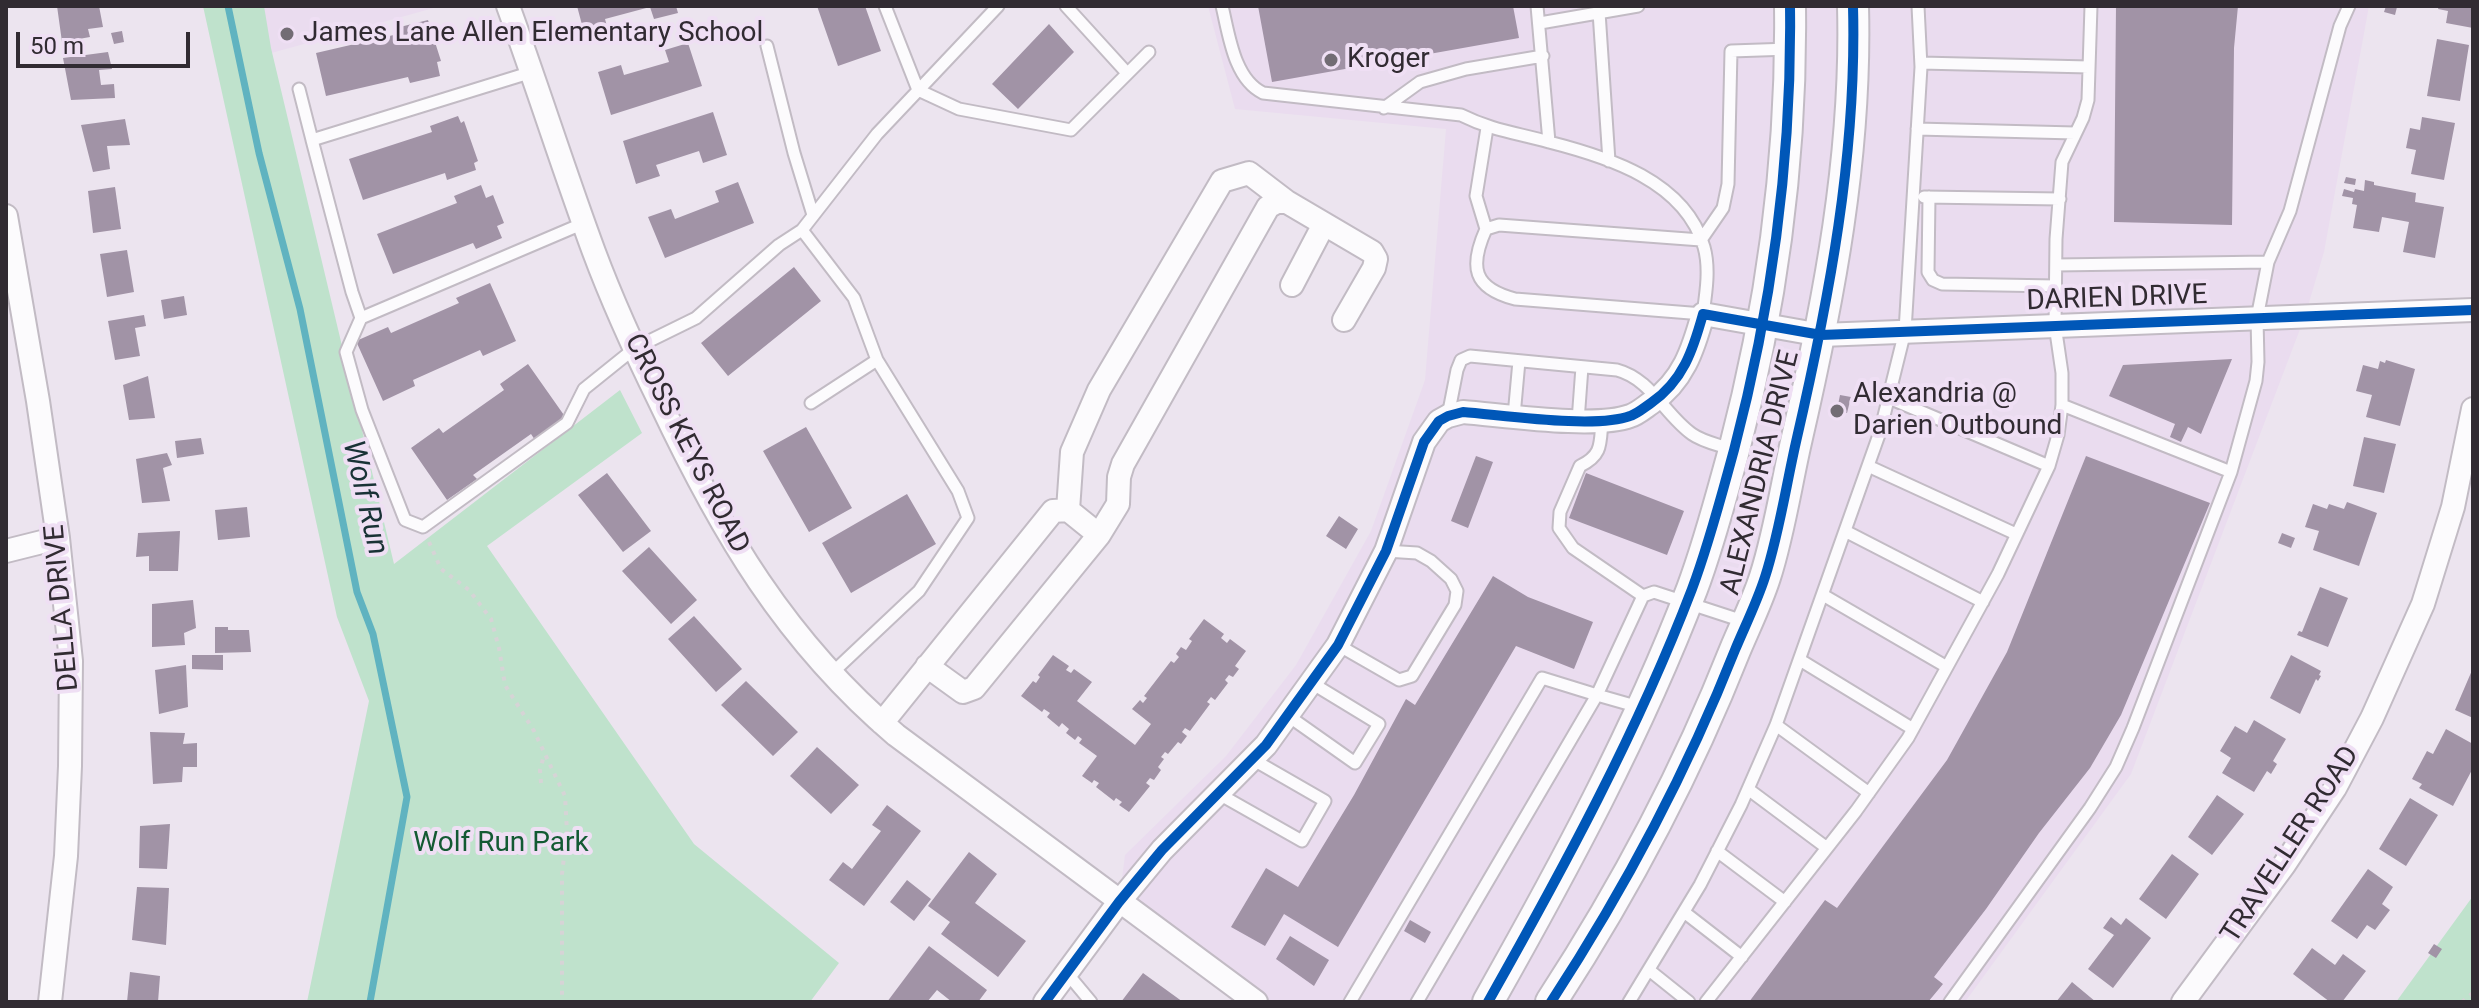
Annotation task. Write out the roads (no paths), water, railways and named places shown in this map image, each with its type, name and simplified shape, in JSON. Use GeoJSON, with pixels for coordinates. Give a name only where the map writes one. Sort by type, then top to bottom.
{"type":"FeatureCollection","features":[{"type":"Feature","properties":{"kind":"main road","name":"ALEXANDRIA DRIVE"},"geometry":{"type":"LineString","coordinates":[[1488,1002],[1586,825],[1641,708],[1686,602],[1721,496],[1752,381],[1763,325],[1786,128],[1790,6]]}},
{"type":"Feature","properties":{"kind":"main road","name":"ALEXANDRIA DRIVE"},"geometry":{"type":"LineString","coordinates":[[1551,1002],[1594,936],[1664,808],[1706,723],[1765,576],[1821,335],[1843,198],[1850,117],[1853,6]]}},
{"type":"Feature","properties":{"kind":"street","name":"CROSS KEYS ROAD"},"geometry":{"type":"LineString","coordinates":[[508,6],[594,253],[681,447],[717,517],[805,644],[882,723],[1256,1002]]}},
{"type":"Feature","properties":{"kind":"street"},"geometry":{"type":"LineString","coordinates":[[1068,510],[1072,452],[1099,390],[1222,181],[1249,173],[1287,202],[1372,252],[1376,259],[1374,268],[1344,320]]}},
{"type":"Feature","properties":{"kind":"street"},"geometry":{"type":"LineString","coordinates":[[927,666],[963,692],[974,688],[1099,535],[1118,504],[1123,464],[1216,297],[1268,207],[1277,202],[1287,202]]}},
{"type":"Feature","properties":{"kind":"street","name":"DELLA DRIVE"},"geometry":{"type":"LineString","coordinates":[[6,216],[38,401],[58,538],[71,661],[66,856],[50,1002]]}},
{"type":"Feature","properties":{"kind":"street"},"geometry":{"type":"LineString","coordinates":[[1292,285],[1324,224]]}},
{"type":"Feature","properties":{"kind":"street","name":"DARIEN DRIVE"},"geometry":{"type":"LineString","coordinates":[[1703,314],[1821,335],[2473,310]]}},
{"type":"Feature","properties":{"kind":"street"},"geometry":{"type":"LineString","coordinates":[[1045,1002],[1162,850],[1266,745],[1338,645],[1386,551],[1424,442],[1439,421],[1463,412],[1578,421],[1631,416],[1659,398],[1677,380],[1685,368],[1703,314]]}},
{"type":"Feature","properties":{"kind":"street","name":"TRAVELLER ROAD"},"geometry":{"type":"LineString","coordinates":[[2183,1002],[2284,865],[2335,788],[2372,718],[2423,604],[2453,507],[2473,409]]}},
{"type":"Feature","properties":{"kind":"street"},"geometry":{"type":"LineString","coordinates":[[882,723],[1053,511],[1068,510],[1099,535]]}},
{"type":"Feature","properties":{"kind":"street"},"geometry":{"type":"LineString","coordinates":[[6,551],[58,538]]}},
{"type":"Feature","properties":{"kind":"lane"},"geometry":{"type":"LineString","coordinates":[[885,6],[918,90],[959,109],[1071,130],[1149,52]]}},
{"type":"Feature","properties":{"kind":"lane"},"geometry":{"type":"LineString","coordinates":[[299,89],[361,318],[346,352],[362,410],[405,520],[423,527],[567,423],[584,389],[635,348],[696,318],[779,245],[802,230],[877,134],[998,6]]}},
{"type":"Feature","properties":{"kind":"lane"},"geometry":{"type":"LineString","coordinates":[[1066,6],[1127,73]]}},
{"type":"Feature","properties":{"kind":"lane"},"geometry":{"type":"LineString","coordinates":[[1222,6],[1244,78],[1253,88],[1272,96],[1461,115],[1487,128],[1549,142],[1647,177],[1693,221],[1701,240],[1707,285],[1703,314],[1515,299],[1499,295],[1483,285],[1477,270],[1479,245],[1486,229],[1476,196],[1487,128]]}},
{"type":"Feature","properties":{"kind":"lane"},"geometry":{"type":"LineString","coordinates":[[1537,6],[1549,142]]}},
{"type":"Feature","properties":{"kind":"lane"},"geometry":{"type":"LineString","coordinates":[[1540,23],[1638,6]]}},
{"type":"Feature","properties":{"kind":"lane"},"geometry":{"type":"LineString","coordinates":[[1629,1002],[1717,851],[1776,725],[1889,398],[1905,331],[1921,63],[1918,6]]}},
{"type":"Feature","properties":{"kind":"lane"},"geometry":{"type":"LineString","coordinates":[[1706,1002],[1869,793],[1913,729],[1983,602],[2049,466],[2062,405],[2062,373],[2055,325],[2062,162],[2088,100],[2091,6]]}},
{"type":"Feature","properties":{"kind":"lane"},"geometry":{"type":"LineString","coordinates":[[1950,1002],[2090,808],[2116,767],[2231,472],[2256,381],[2257,318],[2268,262],[2290,211],[2340,26],[2349,6]]}},
{"type":"Feature","properties":{"kind":"lane"},"geometry":{"type":"LineString","coordinates":[[1599,12],[1609,161]]}},
{"type":"Feature","properties":{"kind":"lane"},"geometry":{"type":"LineString","coordinates":[[767,46],[813,215]]}},
{"type":"Feature","properties":{"kind":"lane"},"geometry":{"type":"LineString","coordinates":[[1701,240],[1723,208],[1728,184],[1731,51],[1790,49]]}},
{"type":"Feature","properties":{"kind":"lane"},"geometry":{"type":"LineString","coordinates":[[1384,108],[1420,82],[1466,69],[1543,56]]}},
{"type":"Feature","properties":{"kind":"lane"},"geometry":{"type":"LineString","coordinates":[[1921,63],[2089,67]]}},
{"type":"Feature","properties":{"kind":"lane"},"geometry":{"type":"LineString","coordinates":[[312,140],[532,72]]}},
{"type":"Feature","properties":{"kind":"lane"},"geometry":{"type":"LineString","coordinates":[[1917,129],[2075,133]]}},
{"type":"Feature","properties":{"kind":"lane"},"geometry":{"type":"LineString","coordinates":[[1913,197],[2060,199]]}},
{"type":"Feature","properties":{"kind":"lane"},"geometry":{"type":"LineString","coordinates":[[1929,197],[1928,272],[1933,280],[1942,284],[2056,286]]}},
{"type":"Feature","properties":{"kind":"lane"},"geometry":{"type":"LineString","coordinates":[[361,318],[584,223]]}},
{"type":"Feature","properties":{"kind":"lane"},"geometry":{"type":"LineString","coordinates":[[1486,229],[1499,225],[1701,240]]}},
{"type":"Feature","properties":{"kind":"lane"},"geometry":{"type":"LineString","coordinates":[[802,230],[854,298],[877,360],[958,491],[968,518],[919,591],[831,674]]}},
{"type":"Feature","properties":{"kind":"lane"},"geometry":{"type":"LineString","coordinates":[[2056,265],[2268,262]]}},
{"type":"Feature","properties":{"kind":"lane"},"geometry":{"type":"LineString","coordinates":[[1448,416],[1457,370],[1461,360],[1470,356],[1617,370],[1632,374],[1644,388],[1659,398],[1692,435],[1733,450]]}},
{"type":"Feature","properties":{"kind":"lane"},"geometry":{"type":"LineString","coordinates":[[811,403],[877,360]]}},
{"type":"Feature","properties":{"kind":"lane"},"geometry":{"type":"LineString","coordinates":[[1514,416],[1519,361]]}},
{"type":"Feature","properties":{"kind":"lane"},"geometry":{"type":"LineString","coordinates":[[1578,421],[1582,367]]}},
{"type":"Feature","properties":{"kind":"lane"},"geometry":{"type":"LineString","coordinates":[[1889,398],[2049,466]]}},
{"type":"Feature","properties":{"kind":"lane"},"geometry":{"type":"LineString","coordinates":[[2062,405],[2231,472]]}},
{"type":"Feature","properties":{"kind":"lane"},"geometry":{"type":"LineString","coordinates":[[1602,420],[1600,449],[1590,461],[1580,466],[1560,512],[1559,528],[1573,548],[1643,596]]}},
{"type":"Feature","properties":{"kind":"lane"},"geometry":{"type":"LineString","coordinates":[[1868,466],[2016,534]]}},
{"type":"Feature","properties":{"kind":"lane"},"geometry":{"type":"LineString","coordinates":[[1845,531],[1983,602]]}},
{"type":"Feature","properties":{"kind":"lane"},"geometry":{"type":"LineString","coordinates":[[1338,645],[1399,680],[1412,676],[1455,605],[1457,591],[1451,579],[1431,561],[1417,553],[1386,551]]}},
{"type":"Feature","properties":{"kind":"lane"},"geometry":{"type":"LineString","coordinates":[[1417,1002],[1597,695],[1643,596],[1654,592],[1746,623]]}},
{"type":"Feature","properties":{"kind":"lane"},"geometry":{"type":"LineString","coordinates":[[1823,595],[1947,667]]}},
{"type":"Feature","properties":{"kind":"lane"},"geometry":{"type":"LineString","coordinates":[[1800,660],[1913,729]]}},
{"type":"Feature","properties":{"kind":"lane"},"geometry":{"type":"LineString","coordinates":[[1350,1002],[1542,678],[1641,708]]}},
{"type":"Feature","properties":{"kind":"lane"},"geometry":{"type":"LineString","coordinates":[[1287,715],[1355,763],[1379,724],[1310,682]]}},
{"type":"Feature","properties":{"kind":"lane"},"geometry":{"type":"LineString","coordinates":[[1776,725],[1869,793]]}},
{"type":"Feature","properties":{"kind":"lane"},"geometry":{"type":"LineString","coordinates":[[1219,794],[1302,841],[1325,801],[1252,759]]}},
{"type":"Feature","properties":{"kind":"lane"},"geometry":{"type":"LineString","coordinates":[[1748,789],[1827,848]]}},
{"type":"Feature","properties":{"kind":"lane"},"geometry":{"type":"LineString","coordinates":[[1717,851],[1785,902]]}},
{"type":"Feature","properties":{"kind":"lane"},"geometry":{"type":"LineString","coordinates":[[1684,912],[1742,957]]}},
{"type":"Feature","properties":{"kind":"lane"},"geometry":{"type":"LineString","coordinates":[[1649,970],[1689,1002]]}},
{"type":"Feature","properties":{"kind":"lane"},"geometry":{"type":"LineString","coordinates":[[1066,972],[1091,1002]]}},
{"type":"Feature","properties":{"kind":"waterway","name":"Wolf Run"},"geometry":{"type":"LineString","coordinates":[[228,6],[259,153],[300,309],[357,592],[373,634],[407,797],[370,1002]]}},
{"type":"Feature","properties":{"kind":"place","name":"James Lane Allen Elementary School"},"geometry":{"type":"Point","coordinates":[287,34]}},
{"type":"Feature","properties":{"kind":"place","name":"Kroger"},"geometry":{"type":"Point","coordinates":[1331,60]}},
{"type":"Feature","properties":{"kind":"place","name":"Alexandria @ Darien Outbound"},"geometry":{"type":"Point","coordinates":[1837,411]}},
{"type":"Feature","properties":{"kind":"park label","name":"Wolf Run Park"},"geometry":{"type":"Point","coordinates":[501,844]}}]}
